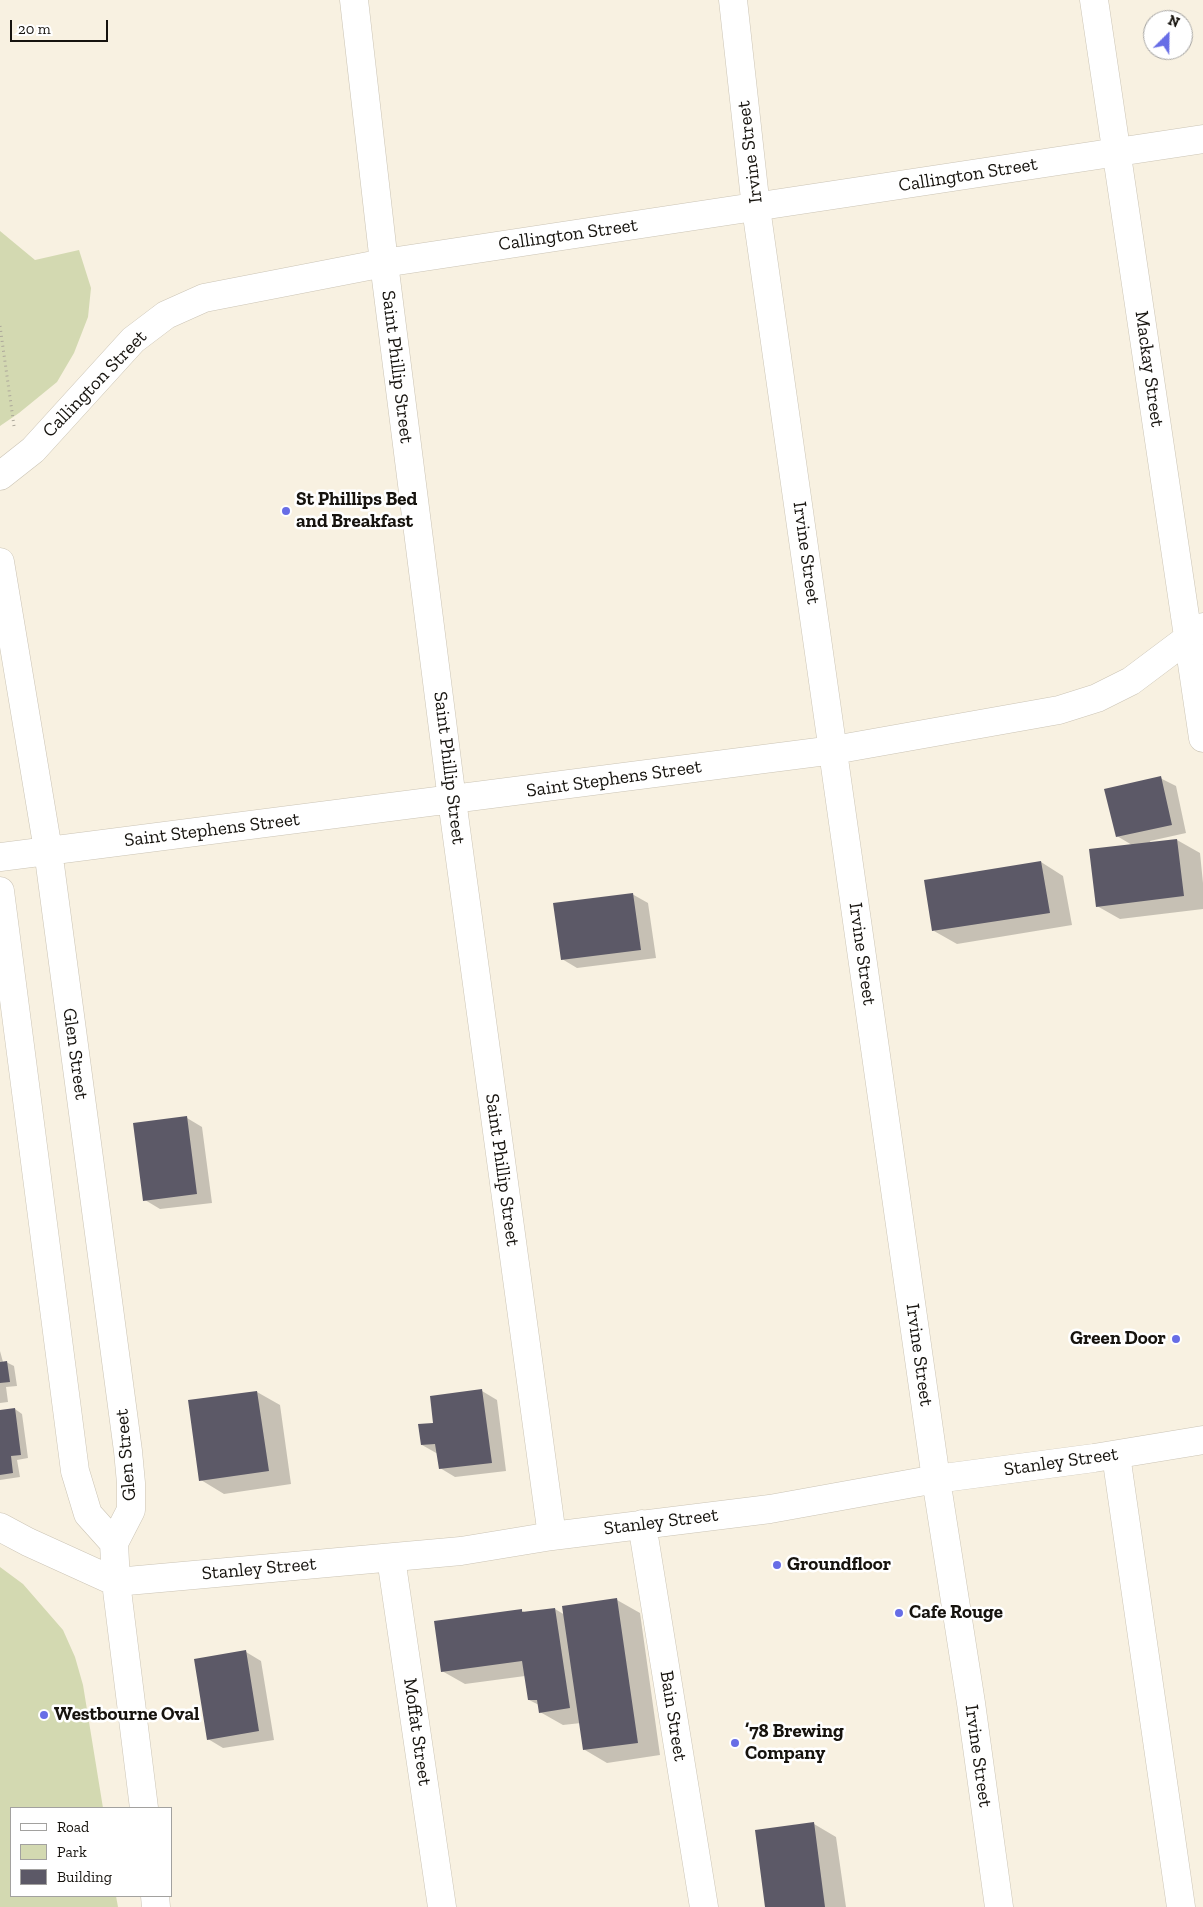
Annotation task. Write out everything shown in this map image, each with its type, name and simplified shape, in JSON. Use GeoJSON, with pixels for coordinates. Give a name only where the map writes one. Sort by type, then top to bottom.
{"type":"FeatureCollection","features":[{"type":"Feature","properties":{"kind":"street","name":"Saint Phillip Street"},"geometry":{"type":"LineString","coordinates":[[354,0],[384,262],[452,800],[552,1536]]}},
{"type":"Feature","properties":{"kind":"street","name":"Irvine Street"},"geometry":{"type":"LineString","coordinates":[[732,0],[756,208],[936,1479],[971,1703],[999,1907]]}},
{"type":"Feature","properties":{"kind":"street","name":"Mackay Street"},"geometry":{"type":"LineString","coordinates":[[1094,0],[1195,633],[1203,738]]}},
{"type":"Feature","properties":{"kind":"street","name":"Callington Street"},"geometry":{"type":"LineString","coordinates":[[0,476],[33,450],[133,340],[166,315],[204,298],[384,262],[756,208],[1203,139]]}},
{"type":"Feature","properties":{"kind":"street","name":"Glen Street"},"geometry":{"type":"LineString","coordinates":[[0,562],[48,850],[131,1483],[131,1510],[114,1543]]}},
{"type":"Feature","properties":{"kind":"street","name":"Saint Stephens Street"},"geometry":{"type":"LineString","coordinates":[[0,857],[834,750],[1059,710],[1097,698],[1131,681],[1195,633]]}},
{"type":"Feature","properties":{"kind":"street"},"geometry":{"type":"LineString","coordinates":[[0,891],[75,1471],[88,1514],[114,1543],[116,1582],[144,1807]]}},
{"type":"Feature","properties":{"kind":"street","name":"Stanley Street"},"geometry":{"type":"LineString","coordinates":[[116,1582],[460,1551],[552,1536],[770,1509],[936,1479],[1116,1455],[1203,1440]]}},
{"type":"Feature","properties":{"kind":"street"},"geometry":{"type":"LineString","coordinates":[[1116,1455],[1181,1907]]}},
{"type":"Feature","properties":{"kind":"street","name":"Bain Street"},"geometry":{"type":"LineString","coordinates":[[642,1524],[704,1907]]}},
{"type":"Feature","properties":{"kind":"street"},"geometry":{"type":"LineString","coordinates":[[0,1527],[28,1542],[116,1582]]}},
{"type":"Feature","properties":{"kind":"street","name":"Moffat Street"},"geometry":{"type":"LineString","coordinates":[[390,1558],[442,1907]]}},
{"type":"Feature","properties":{"kind":"path"},"geometry":{"type":"LineString","coordinates":[[0,326],[12,424],[33,450]]}},
{"type":"Feature","properties":{"kind":"green space"},"geometry":{"type":"Polygon","coordinates":[[[0,231],[35,260],[79,250],[91,288],[88,317],[74,353],[57,382],[0,426],[0,231]]]}},
{"type":"Feature","properties":{"kind":"green space","name":"Westbourne Oval"},"geometry":{"type":"Polygon","coordinates":[[[0,1567],[23,1584],[63,1630],[75,1657],[83,1685],[103,1807],[10,1807],[10,1897],[116,1897],[118,1907],[0,1907],[0,1567]]]}},
{"type":"Feature","properties":{"kind":"building"},"geometry":{"type":"Polygon","coordinates":[[[1161,776],[1172,825],[1116,837],[1104,789],[1161,776]]]}},
{"type":"Feature","properties":{"kind":"building"},"geometry":{"type":"Polygon","coordinates":[[[1177,839],[1184,896],[1096,907],[1089,849],[1177,839]]]}},
{"type":"Feature","properties":{"kind":"building"},"geometry":{"type":"Polygon","coordinates":[[[1041,861],[1050,913],[932,931],[924,880],[1041,861]]]}},
{"type":"Feature","properties":{"kind":"building"},"geometry":{"type":"Polygon","coordinates":[[[633,893],[641,950],[561,960],[553,903],[633,893]]]}},
{"type":"Feature","properties":{"kind":"building"},"geometry":{"type":"Polygon","coordinates":[[[187,1116],[197,1194],[143,1201],[133,1123],[187,1116]]]}},
{"type":"Feature","properties":{"kind":"building"},"geometry":{"type":"Polygon","coordinates":[[[7,1361],[10,1382],[0,1383],[0,1362],[7,1361]]]}},
{"type":"Feature","properties":{"kind":"building"},"geometry":{"type":"Polygon","coordinates":[[[482,1389],[492,1463],[439,1469],[435,1444],[421,1445],[418,1424],[433,1423],[430,1396],[482,1389]]]}},
{"type":"Feature","properties":{"kind":"building"},"geometry":{"type":"Polygon","coordinates":[[[257,1391],[269,1471],[199,1481],[188,1400],[257,1391]]]}},
{"type":"Feature","properties":{"kind":"building"},"geometry":{"type":"Polygon","coordinates":[[[15,1408],[21,1455],[11,1456],[13,1473],[0,1475],[0,1410],[15,1408]]]}},
{"type":"Feature","properties":{"kind":"building"},"geometry":{"type":"Polygon","coordinates":[[[617,1598],[638,1743],[583,1750],[562,1606],[617,1598]]]}},
{"type":"Feature","properties":{"kind":"building"},"geometry":{"type":"Polygon","coordinates":[[[555,1608],[570,1708],[539,1713],[537,1700],[528,1700],[522,1661],[441,1672],[434,1621],[522,1609],[522,1612],[555,1608]]]}},
{"type":"Feature","properties":{"kind":"building"},"geometry":{"type":"Polygon","coordinates":[[[246,1650],[259,1731],[207,1740],[194,1659],[246,1650]]]}},
{"type":"Feature","properties":{"kind":"building"},"geometry":{"type":"Polygon","coordinates":[[[814,1822],[825,1907],[765,1907],[755,1830],[814,1822]]]}},
{"type":"Feature","properties":{"kind":"place","name":"St Phillips Bed and Breakfast"},"geometry":{"type":"Point","coordinates":[286,511]}},
{"type":"Feature","properties":{"kind":"place","name":"Green Door"},"geometry":{"type":"Point","coordinates":[1176,1339]}},
{"type":"Feature","properties":{"kind":"place","name":"Groundfloor"},"geometry":{"type":"Point","coordinates":[777,1565]}},
{"type":"Feature","properties":{"kind":"place","name":"Cafe Rouge"},"geometry":{"type":"Point","coordinates":[899,1613]}},
{"type":"Feature","properties":{"kind":"place","name":"Westbourne Oval"},"geometry":{"type":"Point","coordinates":[44,1715]}},
{"type":"Feature","properties":{"kind":"place","name":"’78 Brewing Company"},"geometry":{"type":"Point","coordinates":[735,1743]}}]}
